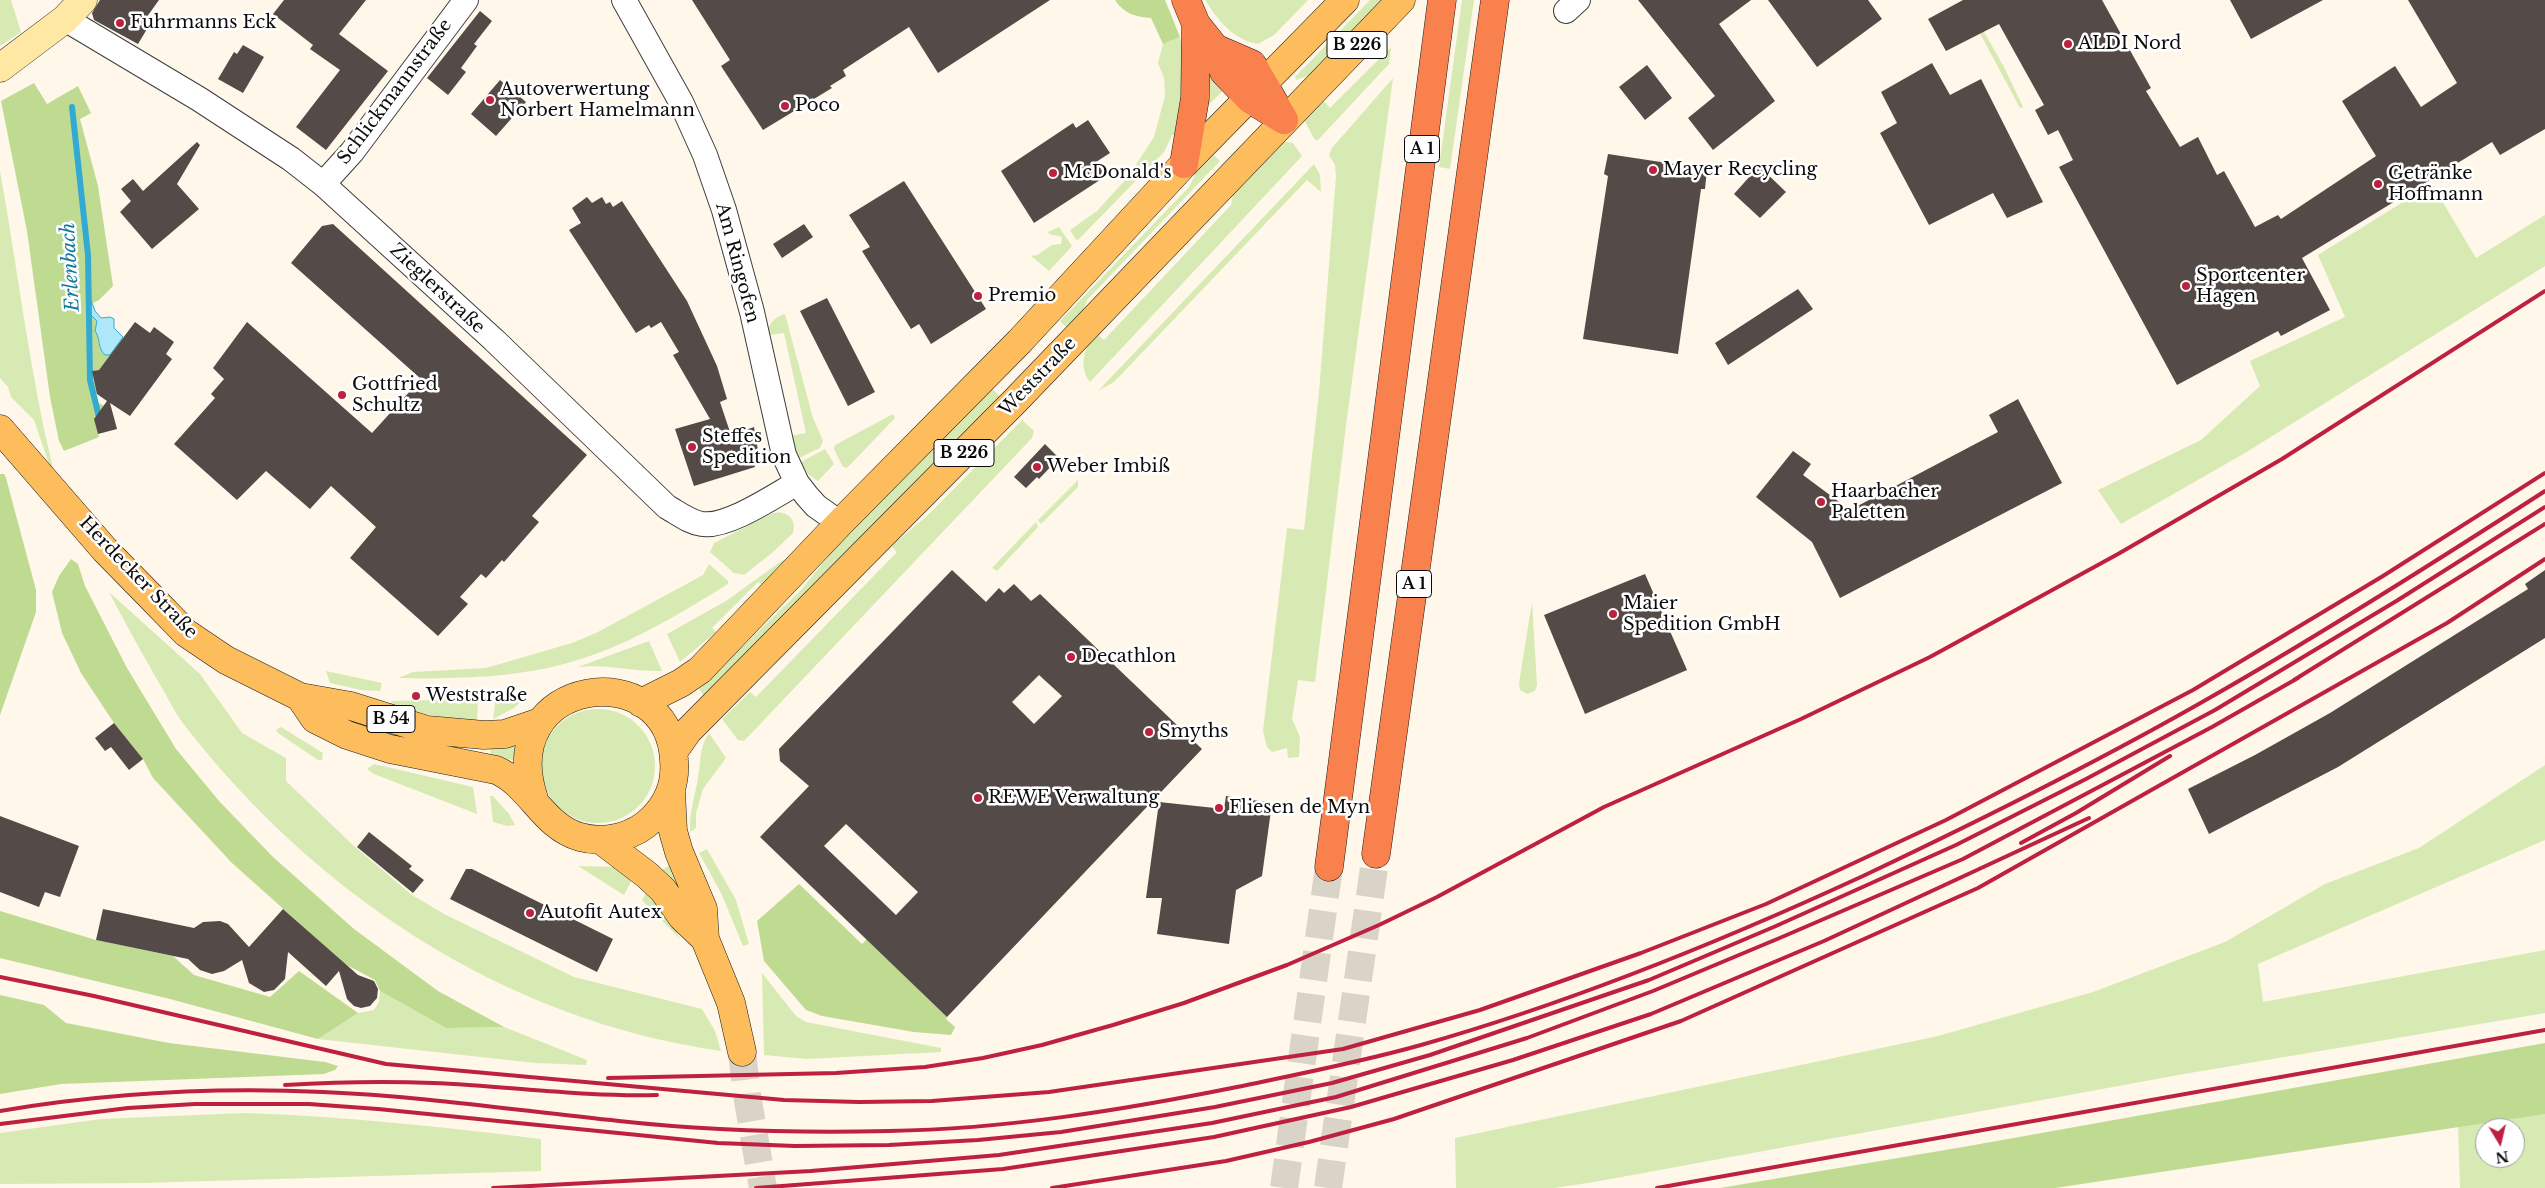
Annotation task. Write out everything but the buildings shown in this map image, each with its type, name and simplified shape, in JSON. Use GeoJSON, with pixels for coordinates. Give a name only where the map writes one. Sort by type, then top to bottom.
{"type":"FeatureCollection","features":[{"type":"Feature","properties":{"kind":"highway","name":"A 1"},"geometry":{"type":"LineString","coordinates":[[1329,867],[1442,0]]}},
{"type":"Feature","properties":{"kind":"highway","name":"A 1"},"geometry":{"type":"LineString","coordinates":[[1376,854],[1495,0]]}},
{"type":"Feature","properties":{"kind":"highway"},"geometry":{"type":"LineString","coordinates":[[1191,12],[1214,48],[1224,72],[1257,91],[1284,120]]}},
{"type":"Feature","properties":{"kind":"highway"},"geometry":{"type":"LineString","coordinates":[[1184,164],[1196,98],[1191,12]]}},
{"type":"Feature","properties":{"kind":"main road","name":"B 226"},"geometry":{"type":"LineString","coordinates":[[641,703],[681,683],[700,670],[840,523],[1019,342],[1184,164],[1345,0]]}},
{"type":"Feature","properties":{"kind":"main road","name":"Weststraße"},"geometry":{"type":"LineString","coordinates":[[674,751],[688,731],[1014,402],[1400,0]]}},
{"type":"Feature","properties":{"kind":"main road","name":"Herdecker Straße"},"geometry":{"type":"LineString","coordinates":[[0,428],[105,550],[186,633],[226,660],[300,697],[351,706],[426,730],[484,735],[505,734],[540,722],[560,703],[588,692],[615,692],[641,703],[662,722],[674,751],[675,771],[671,791],[673,830],[679,852],[703,909],[706,939],[731,1003],[742,1052]]}},
{"type":"Feature","properties":{"kind":"main road","name":"Herdecker Straße"},"geometry":{"type":"LineString","coordinates":[[300,697],[314,719],[347,735],[390,749],[496,770],[508,775],[534,799],[543,813],[561,828],[578,836],[601,840],[619,838],[644,826],[662,807],[671,791]]}},
{"type":"Feature","properties":{"kind":"main road","name":"Herdecker Straße"},"geometry":{"type":"LineString","coordinates":[[534,799],[529,780],[528,759],[540,722]]}},
{"type":"Feature","properties":{"kind":"main road","name":"Herdecker Straße"},"geometry":{"type":"LineString","coordinates":[[601,840],[647,875],[663,890],[682,917],[706,939]]}},
{"type":"Feature","properties":{"kind":"street","name":"Schlickmannstraße"},"geometry":{"type":"LineString","coordinates":[[323,184],[352,152],[466,0]]}},
{"type":"Feature","properties":{"kind":"street","name":"Am Ringofen"},"geometry":{"type":"LineString","coordinates":[[624,0],[681,102],[705,155],[724,210],[752,312],[784,455],[797,483],[816,506],[840,523]]}},
{"type":"Feature","properties":{"kind":"street","name":"Zieglerstraße"},"geometry":{"type":"LineString","coordinates":[[74,9],[199,99],[291,159],[323,184],[494,340],[667,507],[694,522],[720,524],[797,483]]}},
{"type":"Feature","properties":{"kind":"street"},"geometry":{"type":"LineString","coordinates":[[0,68],[74,9]]}},
{"type":"Feature","properties":{"kind":"green space"},"geometry":{"type":"Polygon","coordinates":[[[0,0],[11,0],[21,32],[0,46],[0,0]]]}},
{"type":"Feature","properties":{"kind":"green space"},"geometry":{"type":"Polygon","coordinates":[[[1115,0],[1165,0],[1180,37],[1163,44],[1151,18],[1140,17],[1126,12],[1115,0]]]}},
{"type":"Feature","properties":{"kind":"green space"},"geometry":{"type":"Polygon","coordinates":[[[1205,0],[1308,0],[1274,35],[1258,44],[1249,42],[1234,34],[1215,15],[1205,0]]]}},
{"type":"Feature","properties":{"kind":"green space"},"geometry":{"type":"Polygon","coordinates":[[[1370,0],[1383,0],[1310,75],[1296,80],[1295,77],[1370,0]]]}},
{"type":"Feature","properties":{"kind":"green space"},"geometry":{"type":"Polygon","coordinates":[[[1462,0],[1474,0],[1450,169],[1439,167],[1462,0]]]}},
{"type":"Feature","properties":{"kind":"green space"},"geometry":{"type":"Polygon","coordinates":[[[1962,0],[1966,0],[2004,67],[2023,107],[2020,108],[1962,0]]]}},
{"type":"Feature","properties":{"kind":"green space"},"geometry":{"type":"Polygon","coordinates":[[[1180,37],[1185,61],[1178,135],[1172,135],[1164,152],[1077,241],[1070,230],[1097,211],[1128,177],[1154,137],[1165,96],[1164,78],[1158,63],[1163,44],[1180,37]]]}},
{"type":"Feature","properties":{"kind":"green space"},"geometry":{"type":"Polygon","coordinates":[[[1391,47],[1389,64],[1318,140],[1315,140],[1304,120],[1322,99],[1330,108],[1391,47]]]}},
{"type":"Feature","properties":{"kind":"green space"},"geometry":{"type":"Polygon","coordinates":[[[1205,62],[1225,89],[1203,110],[1205,62]]]}},
{"type":"Feature","properties":{"kind":"green space"},"geometry":{"type":"Polygon","coordinates":[[[1393,78],[1346,425],[1315,682],[1298,680],[1292,719],[1300,737],[1299,757],[1288,758],[1287,748],[1272,752],[1267,747],[1263,731],[1287,528],[1304,530],[1319,392],[1336,176],[1335,165],[1329,155],[1332,148],[1393,78]]]}},
{"type":"Feature","properties":{"kind":"green space"},"geometry":{"type":"Polygon","coordinates":[[[34,83],[47,104],[78,86],[91,113],[80,119],[98,186],[113,286],[99,300],[93,303],[89,300],[97,322],[100,347],[105,355],[110,355],[103,369],[92,371],[95,383],[106,381],[95,395],[96,401],[104,406],[96,426],[99,437],[64,451],[59,441],[50,397],[27,231],[1,101],[34,83]]]}},
{"type":"Feature","properties":{"kind":"green space"},"geometry":{"type":"Polygon","coordinates":[[[1281,141],[1293,143],[1302,156],[1090,382],[1084,369],[1084,356],[1092,339],[1097,334],[1104,340],[1231,205],[1233,193],[1281,141]]]}},
{"type":"Feature","properties":{"kind":"green space"},"geometry":{"type":"Polygon","coordinates":[[[1214,155],[1220,161],[1088,299],[1080,317],[1070,331],[1060,321],[1189,187],[1196,173],[1214,155]]]}},
{"type":"Feature","properties":{"kind":"green space"},"geometry":{"type":"Polygon","coordinates":[[[1314,164],[1320,175],[1321,192],[1307,180],[1114,382],[1098,391],[1314,164]]]}},
{"type":"Feature","properties":{"kind":"green space"},"geometry":{"type":"Polygon","coordinates":[[[0,171],[30,357],[53,468],[50,467],[34,420],[11,397],[8,387],[0,378],[0,171]]]}},
{"type":"Feature","properties":{"kind":"green space"},"geometry":{"type":"Polygon","coordinates":[[[2432,184],[2476,258],[2545,215],[2545,266],[2245,453],[2121,524],[2098,490],[2201,440],[2260,386],[2250,361],[2345,317],[2318,255],[2432,184]]]}},
{"type":"Feature","properties":{"kind":"green space"},"geometry":{"type":"Polygon","coordinates":[[[1059,227],[1072,246],[1049,271],[1031,256],[1037,255],[1052,245],[1061,244],[1062,237],[1049,234],[1048,232],[1059,227]]]}},
{"type":"Feature","properties":{"kind":"green space"},"geometry":{"type":"Polygon","coordinates":[[[785,314],[813,418],[823,441],[820,448],[799,458],[790,436],[806,433],[784,333],[768,335],[772,322],[785,314]]]}},
{"type":"Feature","properties":{"kind":"green space"},"geometry":{"type":"Polygon","coordinates":[[[989,386],[1001,397],[704,696],[699,689],[801,590],[852,527],[989,386]]]}},
{"type":"Feature","properties":{"kind":"green space"},"geometry":{"type":"Polygon","coordinates":[[[893,414],[895,418],[847,468],[843,467],[834,449],[835,445],[893,414]]]}},
{"type":"Feature","properties":{"kind":"green space"},"geometry":{"type":"Polygon","coordinates":[[[1022,420],[1034,431],[1032,438],[744,741],[738,740],[722,719],[750,692],[756,697],[897,552],[892,547],[895,543],[928,515],[1022,420]]]}},
{"type":"Feature","properties":{"kind":"green space"},"geometry":{"type":"Polygon","coordinates":[[[825,449],[834,464],[818,481],[808,474],[801,462],[825,449]]]}},
{"type":"Feature","properties":{"kind":"green space"},"geometry":{"type":"Polygon","coordinates":[[[0,474],[4,474],[6,478],[36,590],[36,612],[0,715],[0,474]]]}},
{"type":"Feature","properties":{"kind":"green space"},"geometry":{"type":"Polygon","coordinates":[[[1078,480],[1078,487],[1041,524],[1038,520],[1078,480]]]}},
{"type":"Feature","properties":{"kind":"green space"},"geometry":{"type":"Polygon","coordinates":[[[773,513],[783,513],[790,517],[794,524],[793,533],[744,575],[734,573],[710,552],[714,543],[773,513]]]}},
{"type":"Feature","properties":{"kind":"green space"},"geometry":{"type":"Polygon","coordinates":[[[1036,522],[1038,527],[997,571],[992,568],[1036,522]]]}},
{"type":"Feature","properties":{"kind":"green space"},"geometry":{"type":"Polygon","coordinates":[[[71,559],[78,564],[85,586],[127,668],[176,749],[219,801],[273,857],[354,929],[438,991],[504,1027],[446,1028],[380,991],[375,980],[345,964],[232,863],[153,778],[143,759],[114,723],[81,673],[62,633],[52,592],[59,576],[71,559]]]}},
{"type":"Feature","properties":{"kind":"green space"},"geometry":{"type":"Polygon","coordinates":[[[783,560],[785,561],[763,585],[758,582],[712,628],[716,632],[680,662],[667,634],[726,601],[783,560]]]}},
{"type":"Feature","properties":{"kind":"green space"},"geometry":{"type":"Polygon","coordinates":[[[709,564],[728,581],[728,584],[644,633],[590,656],[543,669],[495,676],[398,678],[413,672],[486,668],[572,643],[598,632],[703,575],[709,564]]]}},
{"type":"Feature","properties":{"kind":"green space"},"geometry":{"type":"Polygon","coordinates":[[[109,592],[200,674],[242,733],[286,758],[286,781],[354,846],[412,895],[446,915],[574,977],[702,1009],[715,1031],[721,1051],[641,1035],[563,1010],[489,978],[418,938],[351,892],[289,839],[231,781],[179,718],[109,592]]]}},
{"type":"Feature","properties":{"kind":"green space"},"geometry":{"type":"Polygon","coordinates":[[[1532,602],[1537,685],[1535,691],[1527,694],[1520,690],[1519,683],[1532,602]]]}},
{"type":"Feature","properties":{"kind":"green space"},"geometry":{"type":"Polygon","coordinates":[[[649,641],[662,671],[599,666],[578,667],[649,641]]]}},
{"type":"Feature","properties":{"kind":"green space"},"geometry":{"type":"Polygon","coordinates":[[[326,671],[382,683],[380,691],[361,690],[330,683],[326,671]]]}},
{"type":"Feature","properties":{"kind":"green space"},"geometry":{"type":"Polygon","coordinates":[[[522,693],[525,697],[514,708],[493,719],[496,697],[522,693]]]}},
{"type":"Feature","properties":{"kind":"green space"},"geometry":{"type":"Polygon","coordinates":[[[478,699],[477,721],[433,716],[390,704],[392,701],[478,699]]]}},
{"type":"Feature","properties":{"kind":"green space"},"geometry":{"type":"Polygon","coordinates":[[[598,709],[620,714],[638,726],[650,744],[655,766],[650,788],[638,806],[620,818],[598,823],[576,818],[558,806],[546,788],[541,766],[546,744],[558,726],[576,714],[598,709]]]}},
{"type":"Feature","properties":{"kind":"green space"},"geometry":{"type":"Polygon","coordinates":[[[281,727],[323,753],[322,760],[318,760],[278,733],[276,730],[281,727]]]}},
{"type":"Feature","properties":{"kind":"green space"},"geometry":{"type":"Polygon","coordinates":[[[709,733],[726,758],[703,789],[696,813],[696,828],[690,832],[691,811],[703,744],[709,733]]]}},
{"type":"Feature","properties":{"kind":"green space"},"geometry":{"type":"Polygon","coordinates":[[[515,744],[518,746],[513,760],[491,757],[490,745],[515,744]]]}},
{"type":"Feature","properties":{"kind":"green space"},"geometry":{"type":"Polygon","coordinates":[[[374,764],[473,787],[477,814],[374,774],[367,769],[374,764]]]}},
{"type":"Feature","properties":{"kind":"green space"},"geometry":{"type":"Polygon","coordinates":[[[2545,765],[2545,840],[2258,964],[2263,1002],[2545,950],[2545,1013],[2184,1074],[1594,1182],[1554,1188],[1456,1188],[1455,1138],[1938,1036],[2093,992],[2225,942],[2325,884],[2419,848],[2545,765]]]}},
{"type":"Feature","properties":{"kind":"green space"},"geometry":{"type":"Polygon","coordinates":[[[490,796],[493,796],[509,814],[515,825],[508,826],[493,822],[490,796]]]}},
{"type":"Feature","properties":{"kind":"green space"},"geometry":{"type":"Polygon","coordinates":[[[707,849],[736,900],[749,944],[743,946],[722,895],[699,853],[707,849]]]}},
{"type":"Feature","properties":{"kind":"green space"},"geometry":{"type":"Polygon","coordinates":[[[670,865],[701,925],[660,871],[670,865]]]}},
{"type":"Feature","properties":{"kind":"green space"},"geometry":{"type":"Polygon","coordinates":[[[578,866],[615,867],[635,874],[624,895],[578,866]]]}},
{"type":"Feature","properties":{"kind":"green space"},"geometry":{"type":"Polygon","coordinates":[[[799,884],[862,944],[867,939],[947,1017],[946,1019],[955,1027],[951,1035],[914,1032],[822,1016],[806,1010],[764,961],[757,921],[799,884]]]}},
{"type":"Feature","properties":{"kind":"green space"},"geometry":{"type":"Polygon","coordinates":[[[649,887],[661,900],[680,939],[642,900],[649,887]]]}},
{"type":"Feature","properties":{"kind":"green space"},"geometry":{"type":"Polygon","coordinates":[[[0,911],[96,940],[173,956],[194,975],[270,997],[299,971],[358,1013],[318,1039],[170,999],[0,958],[0,911]]]}},
{"type":"Feature","properties":{"kind":"green space"},"geometry":{"type":"Polygon","coordinates":[[[762,973],[796,1016],[806,1022],[941,1048],[941,1052],[807,1059],[764,1055],[762,973]]]}},
{"type":"Feature","properties":{"kind":"green space"},"geometry":{"type":"Polygon","coordinates":[[[380,991],[446,1028],[504,1027],[587,1060],[586,1065],[535,1063],[318,1039],[358,1013],[374,1010],[379,1002],[380,991]]]}},
{"type":"Feature","properties":{"kind":"green space"},"geometry":{"type":"Polygon","coordinates":[[[0,995],[44,1005],[66,1023],[169,1043],[325,1062],[338,1066],[335,1070],[324,1074],[61,1084],[0,1094],[0,995]]]}},
{"type":"Feature","properties":{"kind":"green space"},"geometry":{"type":"Polygon","coordinates":[[[2545,1043],[2545,1114],[2519,1118],[2475,1118],[2475,1125],[2055,1188],[1720,1188],[1963,1147],[2545,1043]]]}},
{"type":"Feature","properties":{"kind":"green space"},"geometry":{"type":"Polygon","coordinates":[[[245,1113],[356,1119],[541,1139],[541,1171],[144,1183],[0,1184],[0,1133],[101,1119],[245,1113]]]}},
{"type":"Feature","properties":{"kind":"green space"},"geometry":{"type":"Polygon","coordinates":[[[2545,1114],[2545,1188],[2460,1188],[2458,1125],[2475,1123],[2475,1168],[2525,1168],[2525,1118],[2513,1118],[2545,1114]]]}},
{"type":"Feature","properties":{"kind":"water"},"geometry":{"type":"Polygon","coordinates":[[[89,300],[91,300],[95,311],[101,318],[110,317],[114,319],[114,328],[123,337],[110,355],[105,355],[101,349],[95,331],[97,321],[91,315],[89,300]]]}},
{"type":"Feature","properties":{"kind":"waterway","name":"Erlenbach"},"geometry":{"type":"LineString","coordinates":[[72,107],[88,255],[90,380],[100,421]]}},
{"type":"Feature","properties":{"kind":"tunnel"},"geometry":{"type":"LineString","coordinates":[[1328,1188],[1376,854]]}},
{"type":"Feature","properties":{"kind":"tunnel"},"geometry":{"type":"LineString","coordinates":[[1284,1188],[1329,867]]}},
{"type":"Feature","properties":{"kind":"tunnel"},"geometry":{"type":"LineString","coordinates":[[742,1052],[747,1095],[763,1188]]}},
{"type":"Feature","properties":{"kind":"railway"},"geometry":{"type":"LineString","coordinates":[[608,1078],[836,1073],[925,1067],[983,1058],[1042,1045],[1113,1025],[1184,1003],[1287,965],[1379,925],[1437,897],[1604,807],[1801,719],[1930,657],[2118,554],[2282,459],[2545,291]]}},
{"type":"Feature","properties":{"kind":"railway"},"geometry":{"type":"LineString","coordinates":[[0,977],[94,996],[386,1064],[784,1100],[932,1101],[1049,1092],[1343,1049],[1480,1010],[1641,953],[1766,904],[1946,820],[2193,690],[2383,576],[2545,473]]}},
{"type":"Feature","properties":{"kind":"railway"},"geometry":{"type":"LineString","coordinates":[[0,1111],[120,1096],[242,1090],[323,1092],[397,1097],[582,1117],[720,1129],[822,1132],[889,1131],[977,1127],[1108,1111],[1237,1087],[1376,1057],[1478,1028],[1590,990],[1755,924],[1907,855],[2082,767],[2211,697],[2380,596],[2545,491]]}},
{"type":"Feature","properties":{"kind":"railway"},"geometry":{"type":"LineString","coordinates":[[0,1124],[128,1108],[195,1104],[309,1104],[378,1109],[718,1143],[795,1146],[889,1145],[978,1140],[1061,1132],[1215,1107],[1332,1083],[1430,1055],[1649,980],[1776,926],[1956,845],[2086,779],[2215,710],[2398,600],[2545,507]]}},
{"type":"Feature","properties":{"kind":"railway"},"geometry":{"type":"LineString","coordinates":[[2294,680],[2545,524]]}},
{"type":"Feature","properties":{"kind":"railway"},"geometry":{"type":"LineString","coordinates":[[1052,1188],[1226,1161],[1309,1142],[1394,1119],[1681,1021],[1978,888],[2447,623],[2545,559]]}},
{"type":"Feature","properties":{"kind":"railway"},"geometry":{"type":"LineString","coordinates":[[493,1188],[811,1171],[999,1155],[1212,1123],[1336,1097],[1527,1038],[1653,991],[1963,859],[2212,727],[2298,678]]}},
{"type":"Feature","properties":{"kind":"railway"},"geometry":{"type":"LineString","coordinates":[[2021,843],[2076,813],[2170,756]]}},
{"type":"Feature","properties":{"kind":"railway"},"geometry":{"type":"LineString","coordinates":[[756,1188],[1003,1169],[1214,1137],[1351,1107],[1513,1060],[1651,1014],[1824,941],[2089,818]]}},
{"type":"Feature","properties":{"kind":"railway"},"geometry":{"type":"LineString","coordinates":[[1657,1188],[2545,1030]]}},
{"type":"Feature","properties":{"kind":"railway"},"geometry":{"type":"LineString","coordinates":[[285,1085],[415,1082],[573,1093],[657,1095]]}},
{"type":"Feature","properties":{"kind":"place","name":"Fuhrmanns Eck"},"geometry":{"type":"Point","coordinates":[120,23]}},
{"type":"Feature","properties":{"kind":"place","name":"ALDI Nord"},"geometry":{"type":"Point","coordinates":[2068,44]}},
{"type":"Feature","properties":{"kind":"place","name":"Autoverwertung Norbert Hamelmann"},"geometry":{"type":"Point","coordinates":[490,100]}},
{"type":"Feature","properties":{"kind":"place","name":"Poco"},"geometry":{"type":"Point","coordinates":[785,106]}},
{"type":"Feature","properties":{"kind":"place","name":"Mayer Recycling"},"geometry":{"type":"Point","coordinates":[1653,170]}},
{"type":"Feature","properties":{"kind":"place","name":"McDonald's"},"geometry":{"type":"Point","coordinates":[1053,173]}},
{"type":"Feature","properties":{"kind":"place","name":"Getränke Hoffmann"},"geometry":{"type":"Point","coordinates":[2378,184]}},
{"type":"Feature","properties":{"kind":"place","name":"Sportcenter Hagen"},"geometry":{"type":"Point","coordinates":[2186,286]}},
{"type":"Feature","properties":{"kind":"place","name":"Premio"},"geometry":{"type":"Point","coordinates":[978,296]}},
{"type":"Feature","properties":{"kind":"place","name":"Gottfried Schultz"},"geometry":{"type":"Point","coordinates":[342,395]}},
{"type":"Feature","properties":{"kind":"place","name":"Steffes Spedition"},"geometry":{"type":"Point","coordinates":[692,447]}},
{"type":"Feature","properties":{"kind":"place","name":"Weber Imbiß"},"geometry":{"type":"Point","coordinates":[1037,467]}},
{"type":"Feature","properties":{"kind":"place","name":"Haarbacher Paletten"},"geometry":{"type":"Point","coordinates":[1821,502]}},
{"type":"Feature","properties":{"kind":"place","name":"Maier Spedition GmbH"},"geometry":{"type":"Point","coordinates":[1613,614]}},
{"type":"Feature","properties":{"kind":"place","name":"Decathlon"},"geometry":{"type":"Point","coordinates":[1071,657]}},
{"type":"Feature","properties":{"kind":"place","name":"Weststraße"},"geometry":{"type":"Point","coordinates":[416,696]}},
{"type":"Feature","properties":{"kind":"place","name":"Smyths"},"geometry":{"type":"Point","coordinates":[1149,732]}},
{"type":"Feature","properties":{"kind":"place","name":"REWE Verwaltung"},"geometry":{"type":"Point","coordinates":[978,798]}},
{"type":"Feature","properties":{"kind":"place","name":"Fliesen de Myn"},"geometry":{"type":"Point","coordinates":[1219,808]}},
{"type":"Feature","properties":{"kind":"place","name":"Autofit Autex"},"geometry":{"type":"Point","coordinates":[530,913]}}]}
